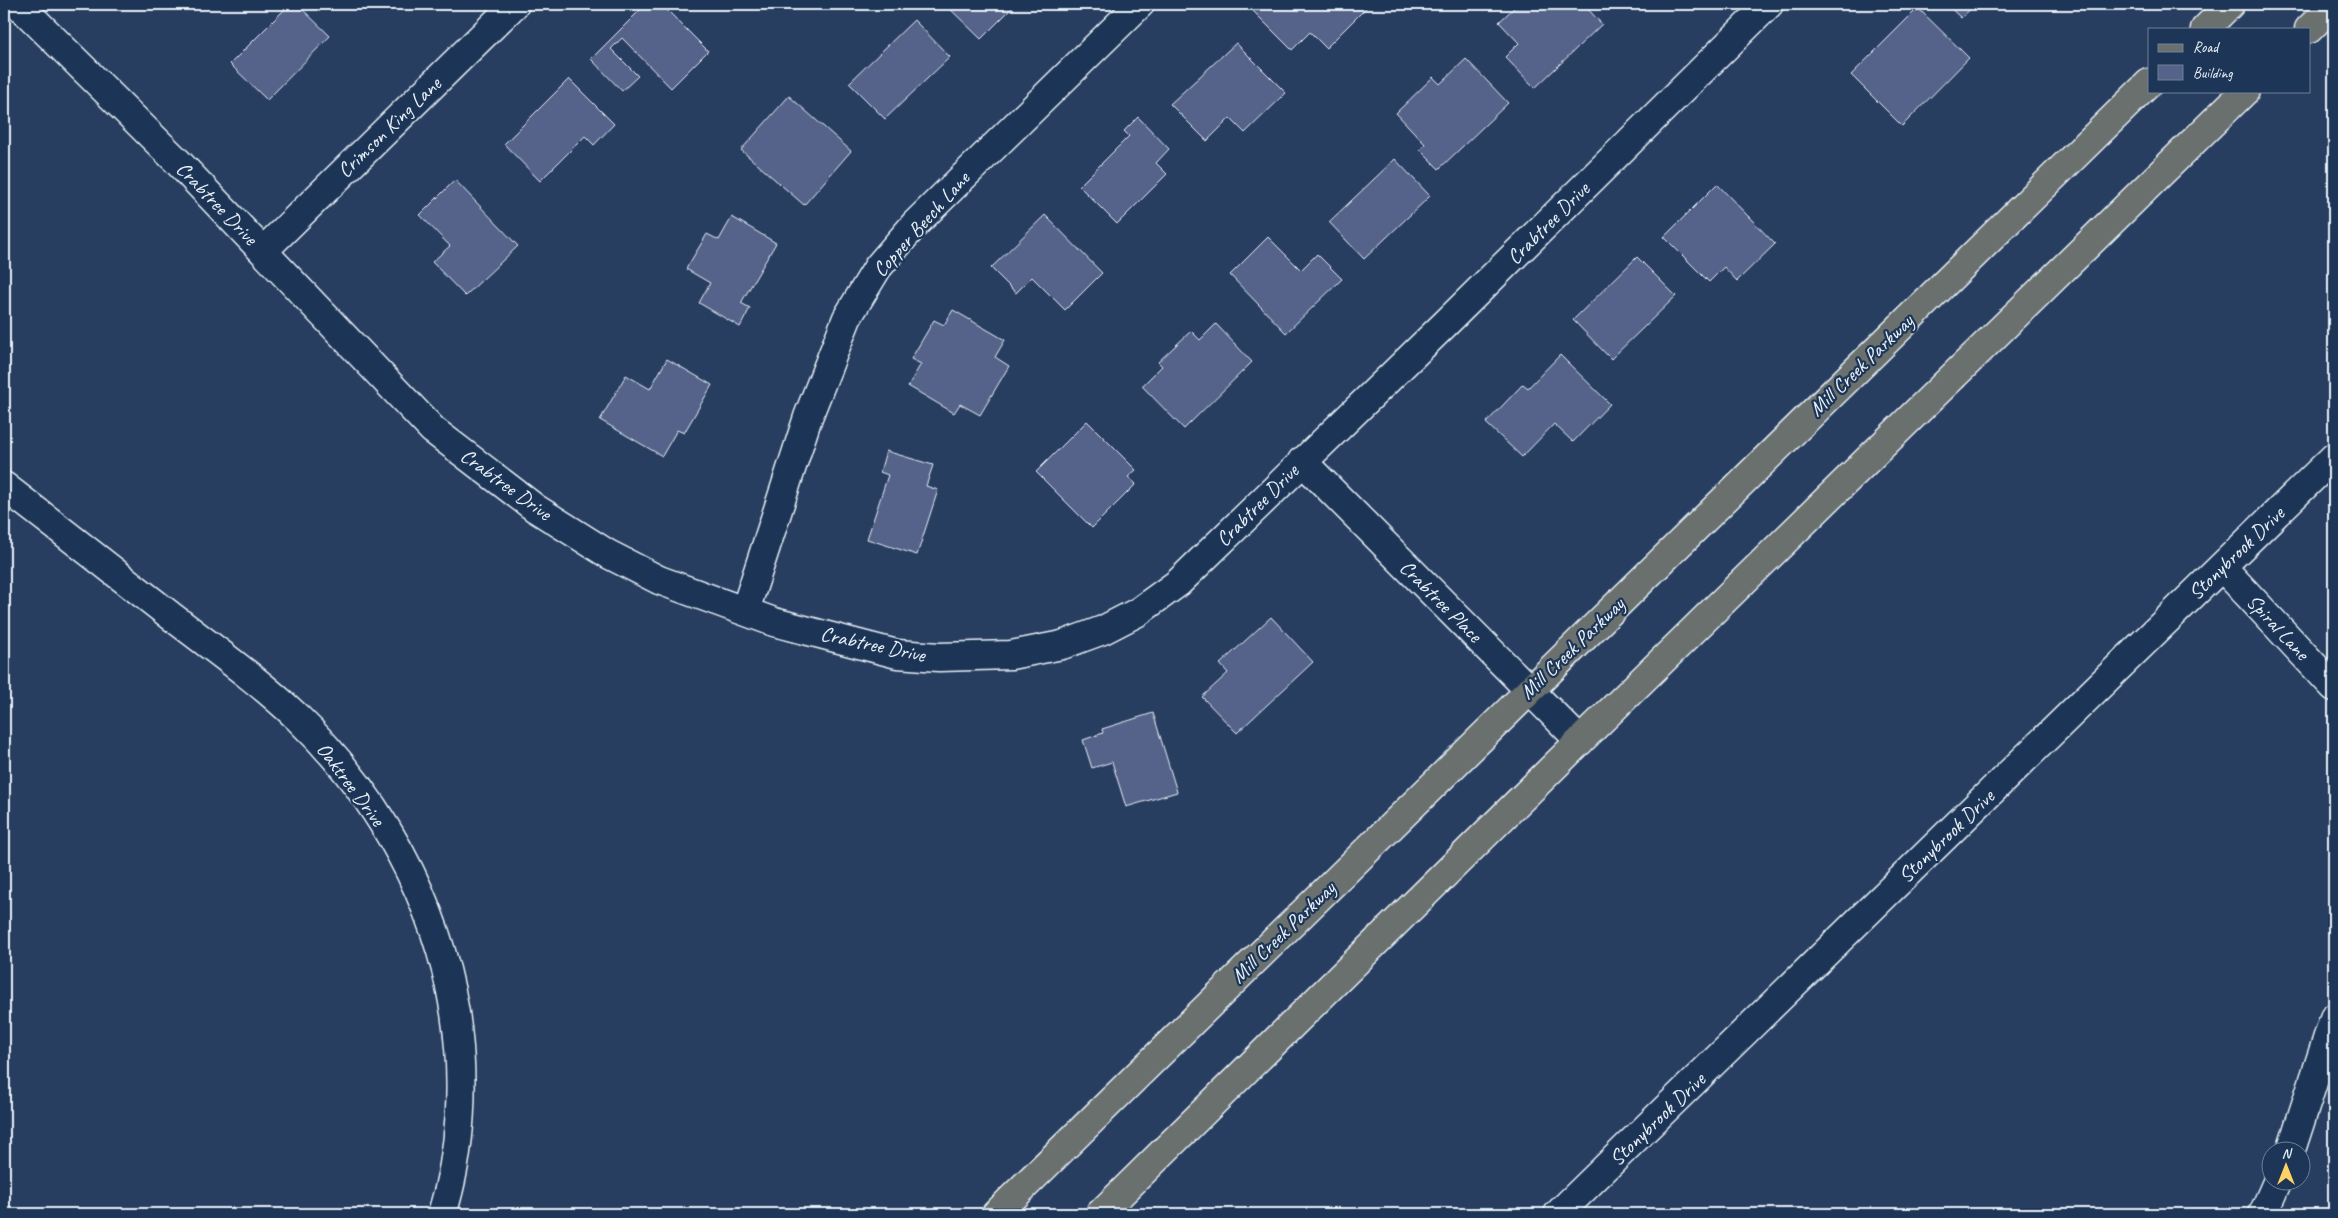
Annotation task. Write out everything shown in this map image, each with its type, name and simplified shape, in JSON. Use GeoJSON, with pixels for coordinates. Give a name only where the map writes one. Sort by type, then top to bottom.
{"type":"FeatureCollection","features":[{"type":"Feature","properties":{"kind":"main road"},"geometry":{"type":"LineString","coordinates":[[2206,28],[2230,4]]}},
{"type":"Feature","properties":{"kind":"main road"},"geometry":{"type":"LineString","coordinates":[[2310,28],[2334,4]]}},
{"type":"Feature","properties":{"kind":"main road","name":"Mill Creek Parkway"},"geometry":{"type":"LineString","coordinates":[[996,1214],[2148,84]]}},
{"type":"Feature","properties":{"kind":"main road"},"geometry":{"type":"LineString","coordinates":[[1100,1214],[1580,741],[2244,92]]}},
{"type":"Feature","properties":{"kind":"street","name":"Crabtree Drive"},"geometry":{"type":"LineString","coordinates":[[18,4],[177,161],[433,430],[534,508],[608,554],[659,580],[774,622],[897,654],[939,657],[1011,655],[1062,645],[1103,630],[1138,612],[1178,583],[1443,326],[1769,4]]}},
{"type":"Feature","properties":{"kind":"street","name":"Crimson King Lane"},"geometry":{"type":"LineString","coordinates":[[263,251],[515,4]]}},
{"type":"Feature","properties":{"kind":"street","name":"Copper Beech Lane"},"geometry":{"type":"LineString","coordinates":[[745,611],[808,417],[847,318],[878,267],[916,223],[1140,4]]}},
{"type":"Feature","properties":{"kind":"street","name":"Stonybrook Drive"},"geometry":{"type":"LineString","coordinates":[[1558,1214],[2334,457]]}},
{"type":"Feature","properties":{"kind":"street","name":"Crabtree Place"},"geometry":{"type":"LineString","coordinates":[[1302,461],[1580,741]]}},
{"type":"Feature","properties":{"kind":"street","name":"Oaktree Drive"},"geometry":{"type":"LineString","coordinates":[[4,486],[240,669],[296,717],[331,753],[376,812],[413,877],[434,926],[449,980],[458,1036],[460,1092],[456,1148],[442,1214]]}},
{"type":"Feature","properties":{"kind":"street","name":"Spiral Lane"},"geometry":{"type":"LineString","coordinates":[[2222,567],[2334,687]]}},
{"type":"Feature","properties":{"kind":"street"},"geometry":{"type":"LineString","coordinates":[[2294,1140],[2334,1018]]}},
{"type":"Feature","properties":{"kind":"street"},"geometry":{"type":"LineString","coordinates":[[2263,1214],[2274,1190]]}},
{"type":"Feature","properties":{"kind":"building"},"geometry":{"type":"Polygon","coordinates":[[[290,4],[297,4],[330,36],[267,100],[230,64],[290,4]]]}},
{"type":"Feature","properties":{"kind":"building"},"geometry":{"type":"Polygon","coordinates":[[[646,4],[661,4],[708,51],[671,88],[622,38],[611,49],[638,76],[622,91],[591,59],[646,4]]]}},
{"type":"Feature","properties":{"kind":"building"},"geometry":{"type":"Polygon","coordinates":[[[945,4],[1016,4],[981,39],[945,4]]]}},
{"type":"Feature","properties":{"kind":"building"},"geometry":{"type":"Polygon","coordinates":[[[1260,4],[1370,4],[1326,48],[1310,32],[1292,50],[1253,11],[1260,4]]]}},
{"type":"Feature","properties":{"kind":"building"},"geometry":{"type":"Polygon","coordinates":[[[1518,4],[1583,4],[1602,24],[1535,88],[1505,57],[1519,43],[1499,22],[1518,4]]]}},
{"type":"Feature","properties":{"kind":"building"},"geometry":{"type":"Polygon","coordinates":[[[1946,4],[1976,4],[1961,18],[1946,4]]]}},
{"type":"Feature","properties":{"kind":"building"},"geometry":{"type":"Polygon","coordinates":[[[1984,4],[1997,4],[1990,10],[1984,4]]]}},
{"type":"Feature","properties":{"kind":"building"},"geometry":{"type":"Polygon","coordinates":[[[1918,8],[1969,58],[1902,126],[1851,75],[1918,8]]]}},
{"type":"Feature","properties":{"kind":"building"},"geometry":{"type":"Polygon","coordinates":[[[914,20],[950,57],[885,119],[849,83],[914,20]]]}},
{"type":"Feature","properties":{"kind":"building"},"geometry":{"type":"Polygon","coordinates":[[[1236,43],[1286,93],[1245,133],[1230,118],[1207,141],[1170,104],[1236,43]]]}},
{"type":"Feature","properties":{"kind":"building"},"geometry":{"type":"Polygon","coordinates":[[[1466,59],[1508,103],[1439,169],[1420,150],[1425,144],[1396,113],[1433,77],[1440,84],[1466,59]]]}},
{"type":"Feature","properties":{"kind":"building"},"geometry":{"type":"Polygon","coordinates":[[[569,79],[614,124],[594,145],[585,136],[540,181],[504,144],[569,79]]]}},
{"type":"Feature","properties":{"kind":"building"},"geometry":{"type":"Polygon","coordinates":[[[789,96],[851,151],[804,205],[741,150],[789,96]]]}},
{"type":"Feature","properties":{"kind":"building"},"geometry":{"type":"Polygon","coordinates":[[[1138,117],[1169,149],[1156,163],[1167,174],[1117,224],[1079,186],[1129,136],[1124,131],[1138,117]]]}},
{"type":"Feature","properties":{"kind":"building"},"geometry":{"type":"Polygon","coordinates":[[[1395,159],[1430,196],[1364,259],[1329,222],[1395,159]]]}},
{"type":"Feature","properties":{"kind":"building"},"geometry":{"type":"Polygon","coordinates":[[[455,180],[518,246],[465,296],[432,262],[450,246],[420,215],[455,180]]]}},
{"type":"Feature","properties":{"kind":"building"},"geometry":{"type":"Polygon","coordinates":[[[1717,184],[1775,244],[1737,281],[1724,267],[1709,282],[1664,237],[1717,184]]]}},
{"type":"Feature","properties":{"kind":"building"},"geometry":{"type":"Polygon","coordinates":[[[1045,215],[1102,273],[1065,310],[1032,277],[1016,293],[991,268],[1045,215]]]}},
{"type":"Feature","properties":{"kind":"building"},"geometry":{"type":"Polygon","coordinates":[[[732,217],[776,243],[741,303],[750,308],[740,327],[699,303],[710,283],[686,269],[707,234],[719,240],[732,217]]]}},
{"type":"Feature","properties":{"kind":"building"},"geometry":{"type":"Polygon","coordinates":[[[1268,237],[1301,270],[1317,254],[1342,279],[1286,333],[1230,275],[1268,237]]]}},
{"type":"Feature","properties":{"kind":"building"},"geometry":{"type":"Polygon","coordinates":[[[1637,257],[1676,296],[1611,359],[1573,320],[1637,257]]]}},
{"type":"Feature","properties":{"kind":"building"},"geometry":{"type":"Polygon","coordinates":[[[953,310],[1005,340],[995,357],[1009,366],[980,415],[960,404],[954,413],[908,386],[921,364],[911,359],[934,320],[944,325],[953,310]]]}},
{"type":"Feature","properties":{"kind":"building"},"geometry":{"type":"Polygon","coordinates":[[[1216,324],[1252,362],[1184,429],[1142,386],[1162,366],[1158,362],[1191,331],[1200,340],[1216,324]]]}},
{"type":"Feature","properties":{"kind":"building"},"geometry":{"type":"Polygon","coordinates":[[[1560,355],[1610,404],[1573,442],[1554,424],[1522,457],[1486,423],[1523,384],[1528,388],[1560,355]]]}},
{"type":"Feature","properties":{"kind":"building"},"geometry":{"type":"Polygon","coordinates":[[[667,359],[712,385],[684,433],[677,430],[662,456],[600,420],[626,375],[650,389],[667,359]]]}},
{"type":"Feature","properties":{"kind":"building"},"geometry":{"type":"Polygon","coordinates":[[[1087,421],[1136,470],[1128,477],[1136,484],[1092,528],[1036,472],[1087,421]]]}},
{"type":"Feature","properties":{"kind":"building"},"geometry":{"type":"Polygon","coordinates":[[[886,451],[933,465],[926,486],[938,490],[917,555],[867,539],[888,475],[880,472],[886,451]]]}},
{"type":"Feature","properties":{"kind":"building"},"geometry":{"type":"Polygon","coordinates":[[[1271,617],[1313,662],[1237,733],[1202,697],[1228,673],[1220,664],[1271,617]]]}},
{"type":"Feature","properties":{"kind":"building"},"geometry":{"type":"Polygon","coordinates":[[[1153,713],[1177,792],[1126,807],[1112,762],[1092,768],[1083,740],[1103,733],[1102,729],[1153,713]]]}}]}
